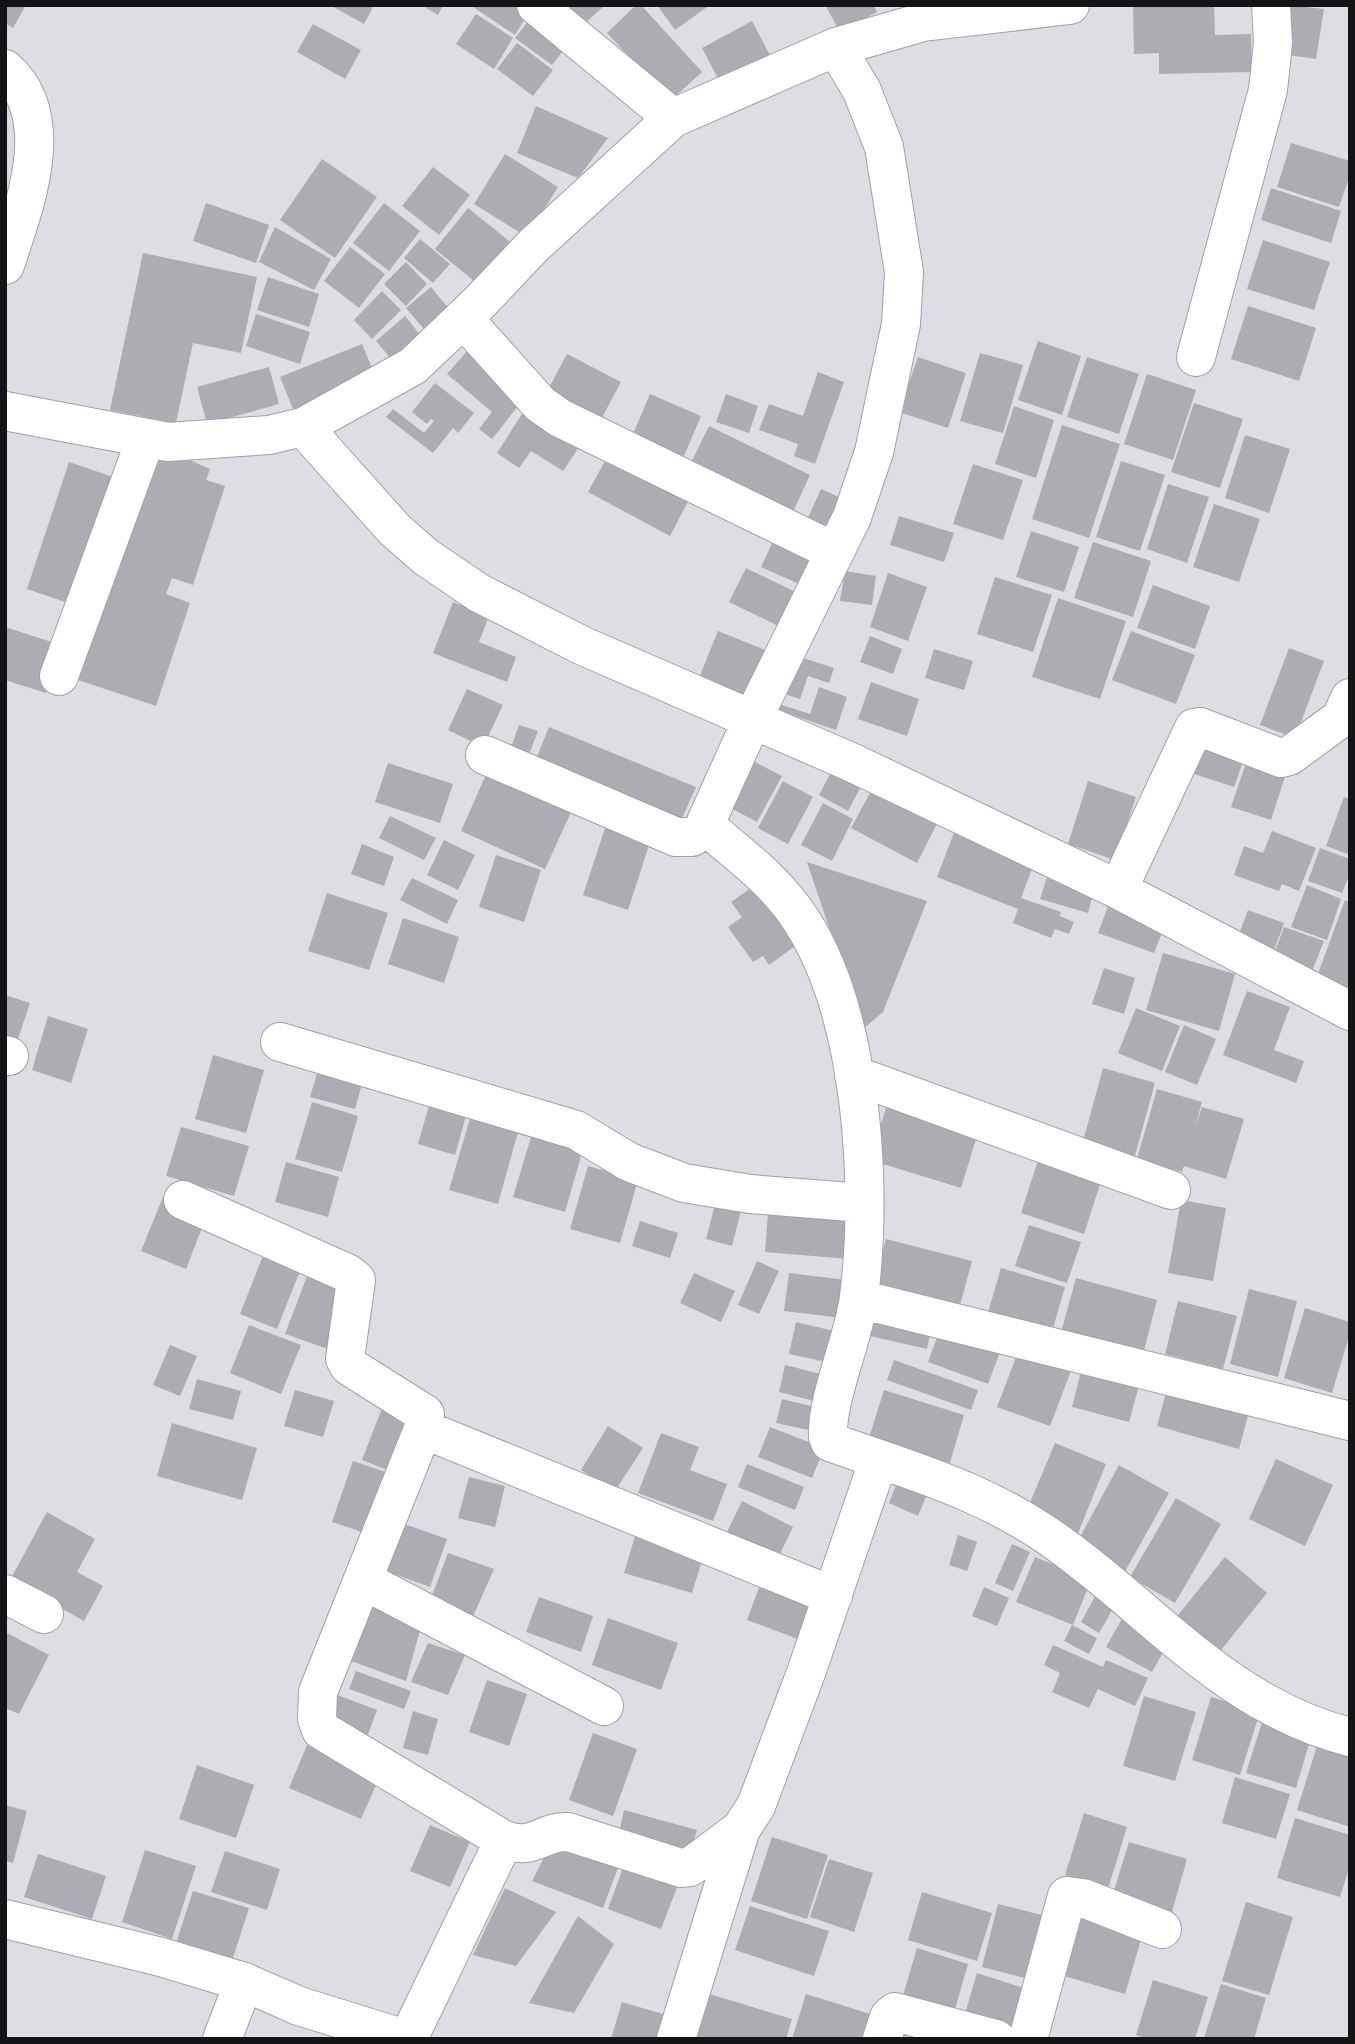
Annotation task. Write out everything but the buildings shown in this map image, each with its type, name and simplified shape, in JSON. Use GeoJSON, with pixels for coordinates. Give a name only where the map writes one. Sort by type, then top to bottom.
{"type":"FeatureCollection","features":[{"type":"Feature","properties":{"kind":"street"},"geometry":{"type":"LineString","coordinates":[[536,5],[673,118]]}},
{"type":"Feature","properties":{"kind":"street"},"geometry":{"type":"LineString","coordinates":[[5,411],[168,442],[269,435],[303,427],[413,366],[533,246],[673,118],[907,17],[923,22],[1070,5]]}},
{"type":"Feature","properties":{"kind":"street"},"geometry":{"type":"LineString","coordinates":[[1196,357],[1268,90],[1273,43],[1270,5]]}},
{"type":"Feature","properties":{"kind":"street"},"geometry":{"type":"LineString","coordinates":[[707,827],[708,813],[852,517],[874,452],[901,324],[904,272],[884,146],[862,91],[836,47]]}},
{"type":"Feature","properties":{"kind":"street"},"geometry":{"type":"LineString","coordinates":[[5,69],[17,79],[24,93],[35,145],[23,210],[5,265]]}},
{"type":"Feature","properties":{"kind":"street"},"geometry":{"type":"LineString","coordinates":[[463,318],[540,404],[559,418],[835,552]]}},
{"type":"Feature","properties":{"kind":"street"},"geometry":{"type":"LineString","coordinates":[[303,427],[395,530],[426,557],[479,593],[583,646],[853,763],[1113,887],[1350,1011]]}},
{"type":"Feature","properties":{"kind":"street"},"geometry":{"type":"LineString","coordinates":[[59,676],[146,438]]}},
{"type":"Feature","properties":{"kind":"street"},"geometry":{"type":"LineString","coordinates":[[1113,887],[1122,881],[1194,728],[1200,727],[1282,758],[1289,756],[1335,723],[1343,715],[1350,698]]}},
{"type":"Feature","properties":{"kind":"street"},"geometry":{"type":"LineString","coordinates":[[485,755],[676,838],[692,837],[707,827]]}},
{"type":"Feature","properties":{"kind":"street"},"geometry":{"type":"LineString","coordinates":[[707,827],[778,888],[801,920],[821,954],[852,1055],[864,1203],[859,1299],[828,1437],[830,1441],[945,1482],[998,1506],[1048,1536],[1219,1676],[1282,1711],[1350,1737]]}},
{"type":"Feature","properties":{"kind":"street"},"geometry":{"type":"LineString","coordinates":[[281,1042],[576,1130],[629,1162],[684,1183],[750,1194],[864,1203]]}},
{"type":"Feature","properties":{"kind":"street"},"geometry":{"type":"LineString","coordinates":[[854,1075],[1171,1190]]}},
{"type":"Feature","properties":{"kind":"street"},"geometry":{"type":"LineString","coordinates":[[183,1200],[346,1273],[356,1280],[343,1351],[345,1359],[349,1366],[423,1411],[425,1418],[423,1429],[318,1692],[317,1719],[321,1730],[504,1840],[525,1845],[559,1832],[568,1832],[681,1868],[690,1867],[741,1829]]}},
{"type":"Feature","properties":{"kind":"street"},"geometry":{"type":"LineString","coordinates":[[859,1299],[1350,1420]]}},
{"type":"Feature","properties":{"kind":"street"},"geometry":{"type":"LineString","coordinates":[[423,1429],[833,1596]]}},
{"type":"Feature","properties":{"kind":"street"},"geometry":{"type":"LineString","coordinates":[[676,2039],[741,1829],[756,1806],[833,1596],[879,1459]]}},
{"type":"Feature","properties":{"kind":"street"},"geometry":{"type":"LineString","coordinates":[[363,1580],[604,1706]]}},
{"type":"Feature","properties":{"kind":"street"},"geometry":{"type":"LineString","coordinates":[[5,1594],[44,1614]]}},
{"type":"Feature","properties":{"kind":"street"},"geometry":{"type":"LineString","coordinates":[[5,1919],[161,1957],[244,1982],[299,2006],[406,2039],[504,1840]]}},
{"type":"Feature","properties":{"kind":"street"},"geometry":{"type":"LineString","coordinates":[[1028,2039],[1067,1896],[1083,1898],[1162,1929]]}},
{"type":"Feature","properties":{"kind":"street"},"geometry":{"type":"LineString","coordinates":[[222,2039],[244,1982]]}},
{"type":"Feature","properties":{"kind":"street"},"geometry":{"type":"LineString","coordinates":[[883,2039],[889,2017],[895,2012],[996,2039]]}}]}
